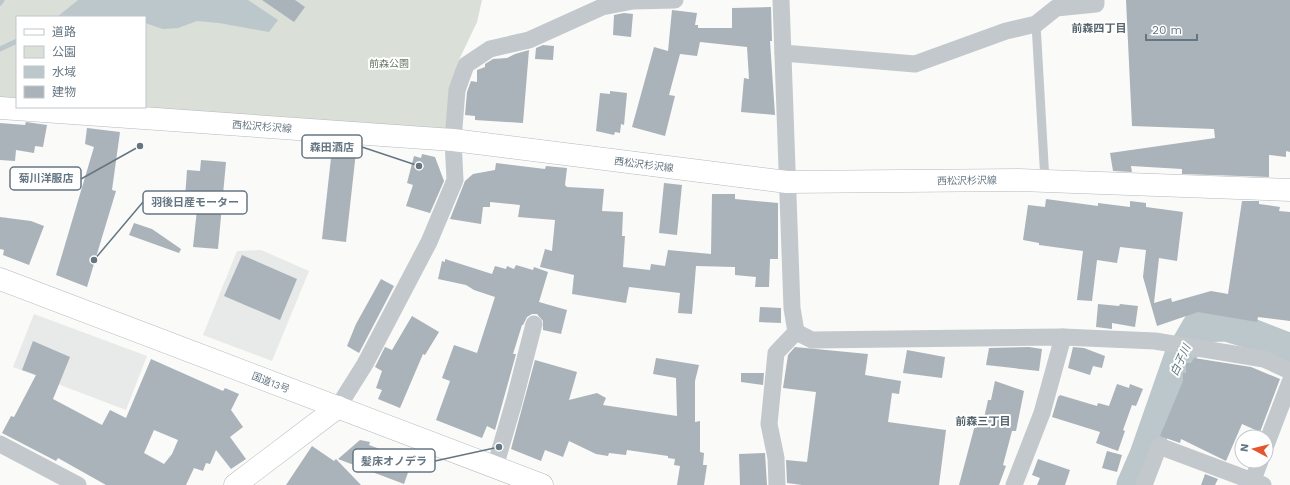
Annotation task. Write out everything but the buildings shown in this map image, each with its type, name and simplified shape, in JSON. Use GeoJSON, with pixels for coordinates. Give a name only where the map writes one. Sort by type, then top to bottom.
{"type":"FeatureCollection","features":[{"type":"Feature","properties":{"kind":"main road","name":"西松沢杉沢線"},"geometry":{"type":"LineString","coordinates":[[0,108],[453,140],[787,182],[1045,181],[1290,190]]}},
{"type":"Feature","properties":{"kind":"main road","name":"国道13号"},"geometry":{"type":"LineString","coordinates":[[0,279],[542,485]]}},
{"type":"Feature","properties":{"kind":"main road"},"geometry":{"type":"LineString","coordinates":[[235,485],[338,407]]}},
{"type":"Feature","properties":{"kind":"street"},"geometry":{"type":"LineString","coordinates":[[338,407],[365,364],[429,242],[455,180],[453,140],[457,90],[466,65],[490,50],[529,40],[602,7],[633,0],[675,0]]}},
{"type":"Feature","properties":{"kind":"street"},"geometry":{"type":"LineString","coordinates":[[781,0],[792,308],[796,332]]}},
{"type":"Feature","properties":{"kind":"street"},"geometry":{"type":"LineString","coordinates":[[783,52],[915,64],[1006,32],[1036,24],[1056,8],[1096,4],[1096,0]]}},
{"type":"Feature","properties":{"kind":"street"},"geometry":{"type":"LineString","coordinates":[[495,467],[514,402],[534,324]]}},
{"type":"Feature","properties":{"kind":"street"},"geometry":{"type":"LineString","coordinates":[[796,332],[812,340],[1063,337],[1156,341],[1264,359],[1290,371]]}},
{"type":"Feature","properties":{"kind":"street"},"geometry":{"type":"LineString","coordinates":[[777,485],[776,458],[769,424],[776,353],[796,332]]}},
{"type":"Feature","properties":{"kind":"street"},"geometry":{"type":"LineString","coordinates":[[1014,485],[1042,413],[1063,337]]}},
{"type":"Feature","properties":{"kind":"street"},"geometry":{"type":"LineString","coordinates":[[1272,429],[1290,382]]}},
{"type":"Feature","properties":{"kind":"street"},"geometry":{"type":"LineString","coordinates":[[0,444],[78,485]]}},
{"type":"Feature","properties":{"kind":"street"},"geometry":{"type":"LineString","coordinates":[[1144,485],[1159,446],[1256,484],[1259,469]]}},
{"type":"Feature","properties":{"kind":"lane"},"geometry":{"type":"LineString","coordinates":[[1036,24],[1045,181]]}},
{"type":"Feature","properties":{"kind":"shaded area"},"geometry":{"type":"Polygon","coordinates":[[[261,250],[309,271],[272,361],[203,335],[237,251],[261,250]]]}},
{"type":"Feature","properties":{"kind":"shaded area"},"geometry":{"type":"Polygon","coordinates":[[[34,314],[147,356],[126,410],[13,367],[34,314]]]}},
{"type":"Feature","properties":{"kind":"green space","name":"前森公園"},"geometry":{"type":"Polygon","coordinates":[[[0,0],[482,0],[477,22],[457,64],[447,133],[144,108],[146,108],[146,16],[16,16],[16,99],[0,97],[0,0]]]}},
{"type":"Feature","properties":{"kind":"water"},"geometry":{"type":"Polygon","coordinates":[[[78,0],[248,0],[278,20],[269,32],[219,23],[197,21],[178,28],[163,29],[146,23],[146,16],[58,16],[78,0]]]}},
{"type":"Feature","properties":{"kind":"waterway"},"geometry":{"type":"LineString","coordinates":[[0,49],[16,41]]}},
{"type":"Feature","properties":{"kind":"waterway","name":"白子川"},"geometry":{"type":"LineString","coordinates":[[1132,485],[1145,455],[1179,358],[1197,327],[1226,326],[1290,349]]}},
{"type":"Feature","properties":{"kind":"place","name":"菊川洋服店"},"geometry":{"type":"Point","coordinates":[140,146]}},
{"type":"Feature","properties":{"kind":"place","name":"森田酒店"},"geometry":{"type":"Point","coordinates":[419,166]}},
{"type":"Feature","properties":{"kind":"place","name":"羽後日産モーター"},"geometry":{"type":"Point","coordinates":[94,260]}},
{"type":"Feature","properties":{"kind":"place","name":"髪床オノデラ"},"geometry":{"type":"Point","coordinates":[499,447]}},
{"type":"Feature","properties":{"kind":"district","name":"前森四丁目"},"geometry":{"type":"Point","coordinates":[1099,28]}},
{"type":"Feature","properties":{"kind":"district","name":"前森三丁目"},"geometry":{"type":"Point","coordinates":[983,421]}}]}
